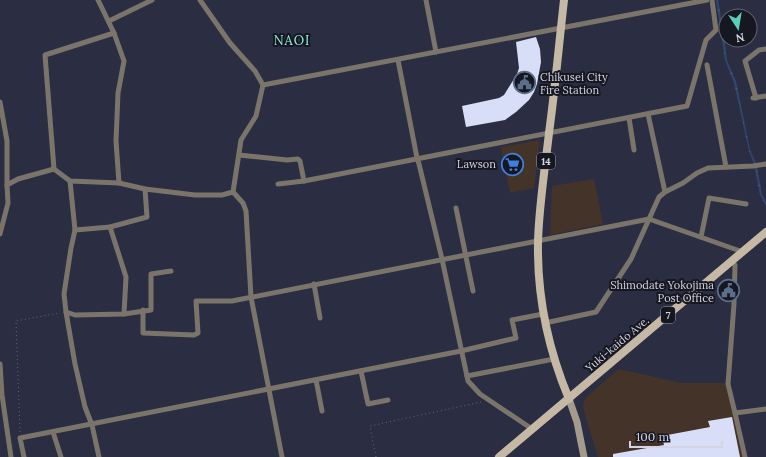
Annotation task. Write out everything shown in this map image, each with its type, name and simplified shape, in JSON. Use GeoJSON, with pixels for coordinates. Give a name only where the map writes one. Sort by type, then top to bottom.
{"type":"FeatureCollection","features":[{"type":"Feature","properties":{"kind":"main road","name":"14"},"geometry":{"type":"LineString","coordinates":[[564,0],[540,208],[538,274],[545,323],[554,359],[569,398]]}},
{"type":"Feature","properties":{"kind":"main road","name":"Yuki-kaido Ave."},"geometry":{"type":"LineString","coordinates":[[499,457],[766,232]]}},
{"type":"Feature","properties":{"kind":"main road"},"geometry":{"type":"LineString","coordinates":[[569,398],[577,422],[584,457]]}},
{"type":"Feature","properties":{"kind":"street"},"geometry":{"type":"LineString","coordinates":[[98,0],[114,33],[124,61],[118,93],[116,141],[119,183]]}},
{"type":"Feature","properties":{"kind":"street"},"geometry":{"type":"LineString","coordinates":[[109,22],[152,0]]}},
{"type":"Feature","properties":{"kind":"street"},"geometry":{"type":"LineString","coordinates":[[200,0],[230,42],[255,71],[263,85],[256,116],[241,140],[233,192],[243,203],[246,211],[248,223],[251,296],[282,457]]}},
{"type":"Feature","properties":{"kind":"street"},"geometry":{"type":"LineString","coordinates":[[426,0],[436,52]]}},
{"type":"Feature","properties":{"kind":"street"},"geometry":{"type":"LineString","coordinates":[[263,85],[707,0]]}},
{"type":"Feature","properties":{"kind":"street"},"geometry":{"type":"LineString","coordinates":[[278,184],[304,181],[687,106],[706,40],[716,30],[712,0]]}},
{"type":"Feature","properties":{"kind":"street"},"geometry":{"type":"LineString","coordinates":[[114,33],[45,55],[54,169],[70,181],[119,183],[145,189],[195,195],[222,195],[233,192]]}},
{"type":"Feature","properties":{"kind":"street"},"geometry":{"type":"LineString","coordinates":[[766,49],[759,50],[745,61],[754,98],[766,96]]}},
{"type":"Feature","properties":{"kind":"street"},"geometry":{"type":"LineString","coordinates":[[398,60],[417,158],[442,259],[468,381],[480,394],[532,429]]}},
{"type":"Feature","properties":{"kind":"street"},"geometry":{"type":"LineString","coordinates":[[707,65],[726,168]]}},
{"type":"Feature","properties":{"kind":"street"},"geometry":{"type":"LineString","coordinates":[[0,102],[7,141],[8,203],[0,234]]}},
{"type":"Feature","properties":{"kind":"street"},"geometry":{"type":"LineString","coordinates":[[648,114],[665,192]]}},
{"type":"Feature","properties":{"kind":"street"},"geometry":{"type":"LineString","coordinates":[[629,118],[634,150]]}},
{"type":"Feature","properties":{"kind":"street"},"geometry":{"type":"LineString","coordinates":[[238,155],[287,160],[298,159],[300,161],[304,181]]}},
{"type":"Feature","properties":{"kind":"street"},"geometry":{"type":"LineString","coordinates":[[545,323],[596,312],[631,259],[659,197],[665,192],[708,168],[755,166],[766,164]]}},
{"type":"Feature","properties":{"kind":"street"},"geometry":{"type":"LineString","coordinates":[[7,185],[18,179],[54,169]]}},
{"type":"Feature","properties":{"kind":"street"},"geometry":{"type":"LineString","coordinates":[[70,181],[75,230],[64,294],[66,312],[85,407],[92,425],[99,457]]}},
{"type":"Feature","properties":{"kind":"street"},"geometry":{"type":"LineString","coordinates":[[75,230],[110,227],[147,217],[145,189]]}},
{"type":"Feature","properties":{"kind":"street"},"geometry":{"type":"LineString","coordinates":[[701,237],[709,198],[746,204]]}},
{"type":"Feature","properties":{"kind":"street"},"geometry":{"type":"LineString","coordinates":[[456,208],[473,291]]}},
{"type":"Feature","properties":{"kind":"street"},"geometry":{"type":"LineString","coordinates":[[143,310],[143,333],[194,335],[198,333],[196,301],[232,301],[538,240],[649,220],[743,252]]}},
{"type":"Feature","properties":{"kind":"street"},"geometry":{"type":"LineString","coordinates":[[110,227],[126,277],[124,314]]}},
{"type":"Feature","properties":{"kind":"street"},"geometry":{"type":"LineString","coordinates":[[732,261],[735,265],[734,304],[728,384],[745,457]]}},
{"type":"Feature","properties":{"kind":"street"},"geometry":{"type":"LineString","coordinates":[[66,312],[75,315],[124,314],[151,310],[151,274],[171,271]]}},
{"type":"Feature","properties":{"kind":"street"},"geometry":{"type":"LineString","coordinates":[[314,284],[320,318]]}},
{"type":"Feature","properties":{"kind":"street"},"geometry":{"type":"LineString","coordinates":[[24,457],[20,438],[461,351],[516,338],[512,320],[543,314]]}},
{"type":"Feature","properties":{"kind":"street"},"geometry":{"type":"LineString","coordinates":[[467,376],[554,359]]}},
{"type":"Feature","properties":{"kind":"street"},"geometry":{"type":"LineString","coordinates":[[0,364],[2,395],[11,457]]}},
{"type":"Feature","properties":{"kind":"street"},"geometry":{"type":"LineString","coordinates":[[361,371],[368,404],[388,400]]}},
{"type":"Feature","properties":{"kind":"street"},"geometry":{"type":"LineString","coordinates":[[316,380],[322,411]]}},
{"type":"Feature","properties":{"kind":"street"},"geometry":{"type":"LineString","coordinates":[[735,413],[766,409]]}},
{"type":"Feature","properties":{"kind":"street"},"geometry":{"type":"LineString","coordinates":[[53,432],[61,457]]}},
{"type":"Feature","properties":{"kind":"path"},"geometry":{"type":"LineString","coordinates":[[20,438],[16,321],[66,312]]}},
{"type":"Feature","properties":{"kind":"path"},"geometry":{"type":"LineString","coordinates":[[376,457],[370,426],[489,400]]}},
{"type":"Feature","properties":{"kind":"shaded area"},"geometry":{"type":"Polygon","coordinates":[[[540,140],[534,188],[510,193],[501,147],[540,140]]]}},
{"type":"Feature","properties":{"kind":"shaded area"},"geometry":{"type":"Polygon","coordinates":[[[594,179],[603,224],[550,235],[552,186],[594,179]]]}},
{"type":"Feature","properties":{"kind":"shaded area"},"geometry":{"type":"Polygon","coordinates":[[[619,369],[681,383],[726,383],[743,457],[598,457],[583,407],[584,401],[586,397],[619,369]]]}},
{"type":"Feature","properties":{"kind":"water"},"geometry":{"type":"Polygon","coordinates":[[[716,0],[718,0],[719,8],[718,8],[718,13],[716,0]]]}},
{"type":"Feature","properties":{"kind":"water"},"geometry":{"type":"Polygon","coordinates":[[[723,48],[726,48],[727,61],[736,81],[750,150],[756,163],[766,206],[760,195],[734,83],[725,60],[723,48]]]}},
{"type":"Feature","properties":{"kind":"building"},"geometry":{"type":"Polygon","coordinates":[[[536,37],[540,49],[541,62],[537,84],[529,100],[505,120],[466,127],[462,106],[499,98],[504,95],[519,68],[516,42],[536,37]]]}},
{"type":"Feature","properties":{"kind":"building","name":"Lawson"},"geometry":{"type":"Polygon","coordinates":[[[515,154],[519,172],[508,174],[505,157],[515,154]]]}},
{"type":"Feature","properties":{"kind":"building"},"geometry":{"type":"Polygon","coordinates":[[[732,417],[740,457],[613,457],[613,454],[664,445],[662,436],[710,427],[708,421],[732,417]]]}},
{"type":"Feature","properties":{"kind":"place","name":"Chikusei City Fire Station"},"geometry":{"type":"Point","coordinates":[524,83]}},
{"type":"Feature","properties":{"kind":"place","name":"Lawson"},"geometry":{"type":"Point","coordinates":[512,164]}},
{"type":"Feature","properties":{"kind":"place","name":"Shimodate Yokojima Post Office"},"geometry":{"type":"Point","coordinates":[729,291]}},
{"type":"Feature","properties":{"kind":"district","name":"NAOI"},"geometry":{"type":"Point","coordinates":[292,40]}}]}
